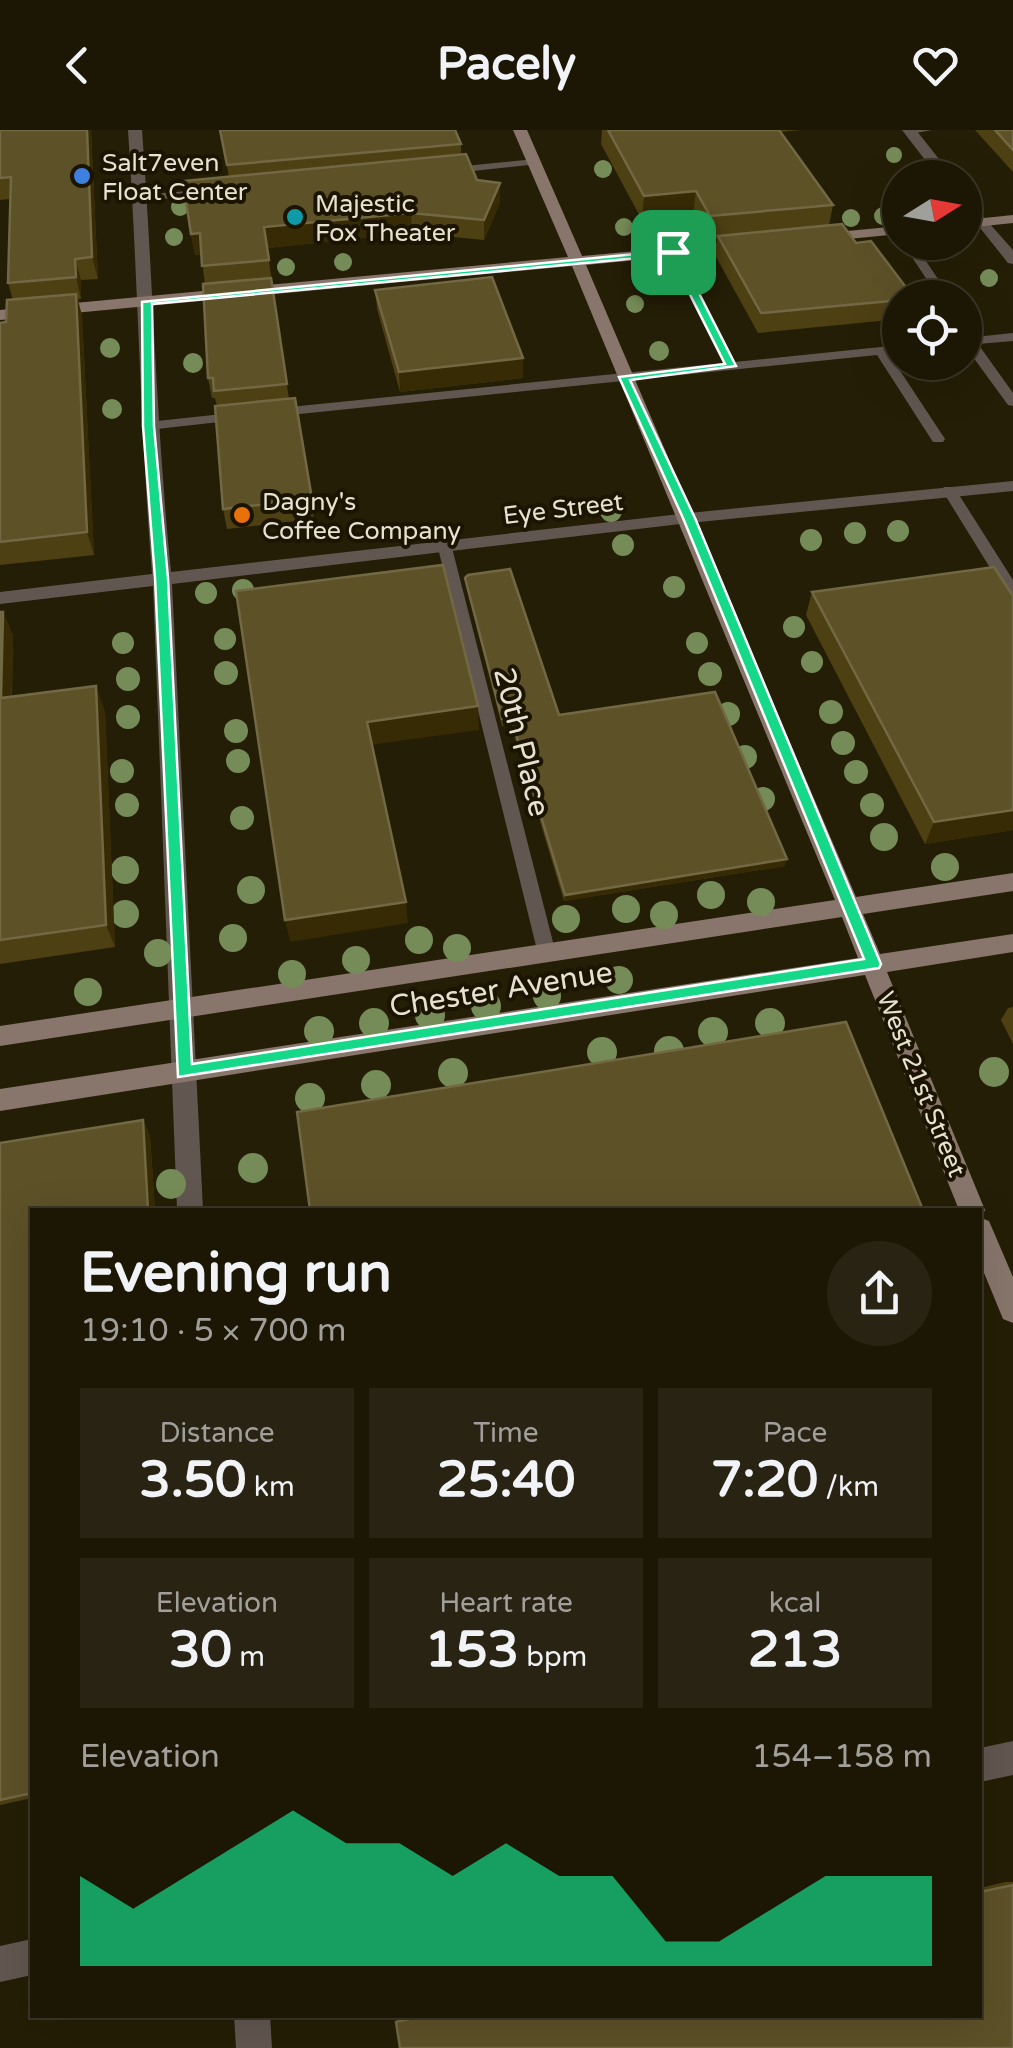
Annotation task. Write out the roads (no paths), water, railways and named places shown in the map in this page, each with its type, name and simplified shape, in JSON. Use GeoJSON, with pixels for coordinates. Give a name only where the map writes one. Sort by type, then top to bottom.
{"type":"FeatureCollection","features":[{"type":"Feature","properties":{"kind":"street"},"geometry":{"type":"LineString","coordinates":[[135,130],[147,302],[148,426],[162,578],[190,1208]]}},
{"type":"Feature","properties":{"kind":"street","name":"West 21st Street"},"geometry":{"type":"LineString","coordinates":[[520,130],[624,377],[689,518],[971,1208]]}},
{"type":"Feature","properties":{"kind":"street"},"geometry":{"type":"LineString","coordinates":[[910,131],[933,160]]}},
{"type":"Feature","properties":{"kind":"street"},"geometry":{"type":"LineString","coordinates":[[983,222],[1013,219]]}},
{"type":"Feature","properties":{"kind":"street"},"geometry":{"type":"LineString","coordinates":[[983,222],[1013,260]]}},
{"type":"Feature","properties":{"kind":"street"},"geometry":{"type":"LineString","coordinates":[[804,240],[882,235]]}},
{"type":"Feature","properties":{"kind":"street"},"geometry":{"type":"LineString","coordinates":[[0,315],[767,243]]}},
{"type":"Feature","properties":{"kind":"street","name":"Eye Street"},"geometry":{"type":"LineString","coordinates":[[0,598],[689,518],[1013,486]]}},
{"type":"Feature","properties":{"kind":"street","name":"Chester Avenue"},"geometry":{"type":"LineString","coordinates":[[0,1036],[1013,882]]}},
{"type":"Feature","properties":{"kind":"street","name":"Chester Avenue"},"geometry":{"type":"LineString","coordinates":[[0,1100],[1013,944]]}},
{"type":"Feature","properties":{"kind":"street"},"geometry":{"type":"LineString","coordinates":[[982,1240],[989,1275],[1013,1310]]}},
{"type":"Feature","properties":{"kind":"street"},"geometry":{"type":"LineString","coordinates":[[982,1765],[1013,1758]]}},
{"type":"Feature","properties":{"kind":"street"},"geometry":{"type":"LineString","coordinates":[[0,1964],[30,1957]]}},
{"type":"Feature","properties":{"kind":"street"},"geometry":{"type":"LineString","coordinates":[[252,2018],[254,2048]]}},
{"type":"Feature","properties":{"kind":"lane"},"geometry":{"type":"LineString","coordinates":[[910,131],[927,130]]}},
{"type":"Feature","properties":{"kind":"lane"},"geometry":{"type":"LineString","coordinates":[[436,172],[534,162]]}},
{"type":"Feature","properties":{"kind":"lane"},"geometry":{"type":"LineString","coordinates":[[140,198],[219,191]]}},
{"type":"Feature","properties":{"kind":"lane"},"geometry":{"type":"LineString","coordinates":[[673,252],[731,366]]}},
{"type":"Feature","properties":{"kind":"lane"},"geometry":{"type":"LineString","coordinates":[[982,341],[1013,337]]}},
{"type":"Feature","properties":{"kind":"lane"},"geometry":{"type":"LineString","coordinates":[[148,426],[881,351],[938,439]]}},
{"type":"Feature","properties":{"kind":"lane"},"geometry":{"type":"LineString","coordinates":[[982,359],[1013,402]]}},
{"type":"Feature","properties":{"kind":"lane"},"geometry":{"type":"LineString","coordinates":[[949,490],[1013,592]]}},
{"type":"Feature","properties":{"kind":"lane","name":"20th Place"},"geometry":{"type":"LineString","coordinates":[[445,548],[546,950]]}},
{"type":"Feature","properties":{"kind":"place","name":"Salt7even Float Center"},"geometry":{"type":"Point","coordinates":[82,176]}},
{"type":"Feature","properties":{"kind":"place","name":"Majestic Fox Theater"},"geometry":{"type":"Point","coordinates":[295,217]}},
{"type":"Feature","properties":{"kind":"place","name":"Dagny's Coffee Company"},"geometry":{"type":"Point","coordinates":[242,515]}}]}
